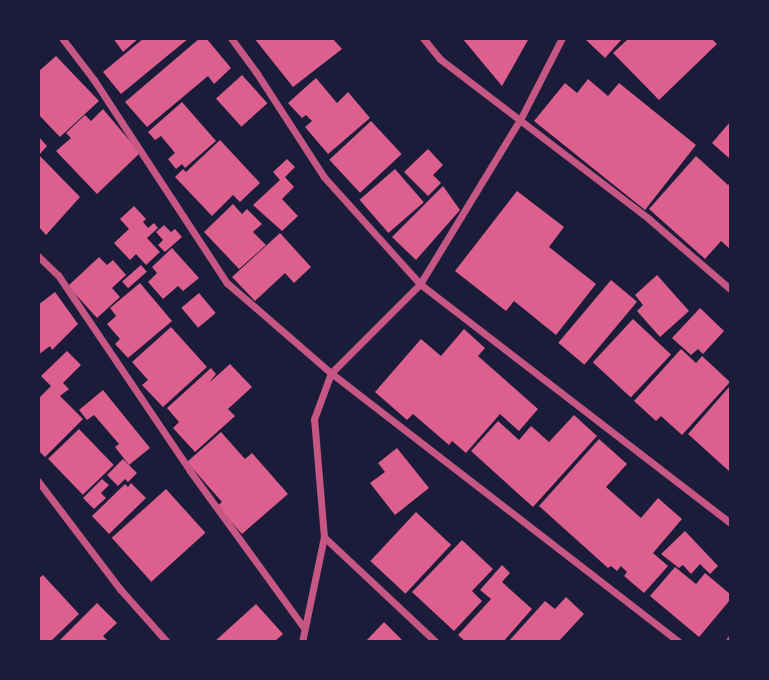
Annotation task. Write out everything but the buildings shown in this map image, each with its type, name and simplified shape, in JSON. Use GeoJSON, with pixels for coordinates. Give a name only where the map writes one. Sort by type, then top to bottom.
{"type":"FeatureCollection","features":[{"type":"Feature","properties":{"kind":"street"},"geometry":{"type":"LineString","coordinates":[[62,38],[94,80],[227,284],[331,373],[679,642]]}},
{"type":"Feature","properties":{"kind":"street"},"geometry":{"type":"LineString","coordinates":[[231,38],[257,72],[324,177],[420,284],[730,523]]}},
{"type":"Feature","properties":{"kind":"street"},"geometry":{"type":"LineString","coordinates":[[423,38],[440,59],[521,118],[649,219],[730,289]]}},
{"type":"Feature","properties":{"kind":"street"},"geometry":{"type":"LineString","coordinates":[[302,642],[324,537],[314,419],[331,373],[420,284],[521,118],[562,38]]}},
{"type":"Feature","properties":{"kind":"street"},"geometry":{"type":"LineString","coordinates":[[38,256],[58,275],[190,471],[305,629]]}},
{"type":"Feature","properties":{"kind":"street"},"geometry":{"type":"LineString","coordinates":[[38,481],[120,589],[167,642]]}},
{"type":"Feature","properties":{"kind":"street"},"geometry":{"type":"LineString","coordinates":[[324,537],[436,642]]}}]}
